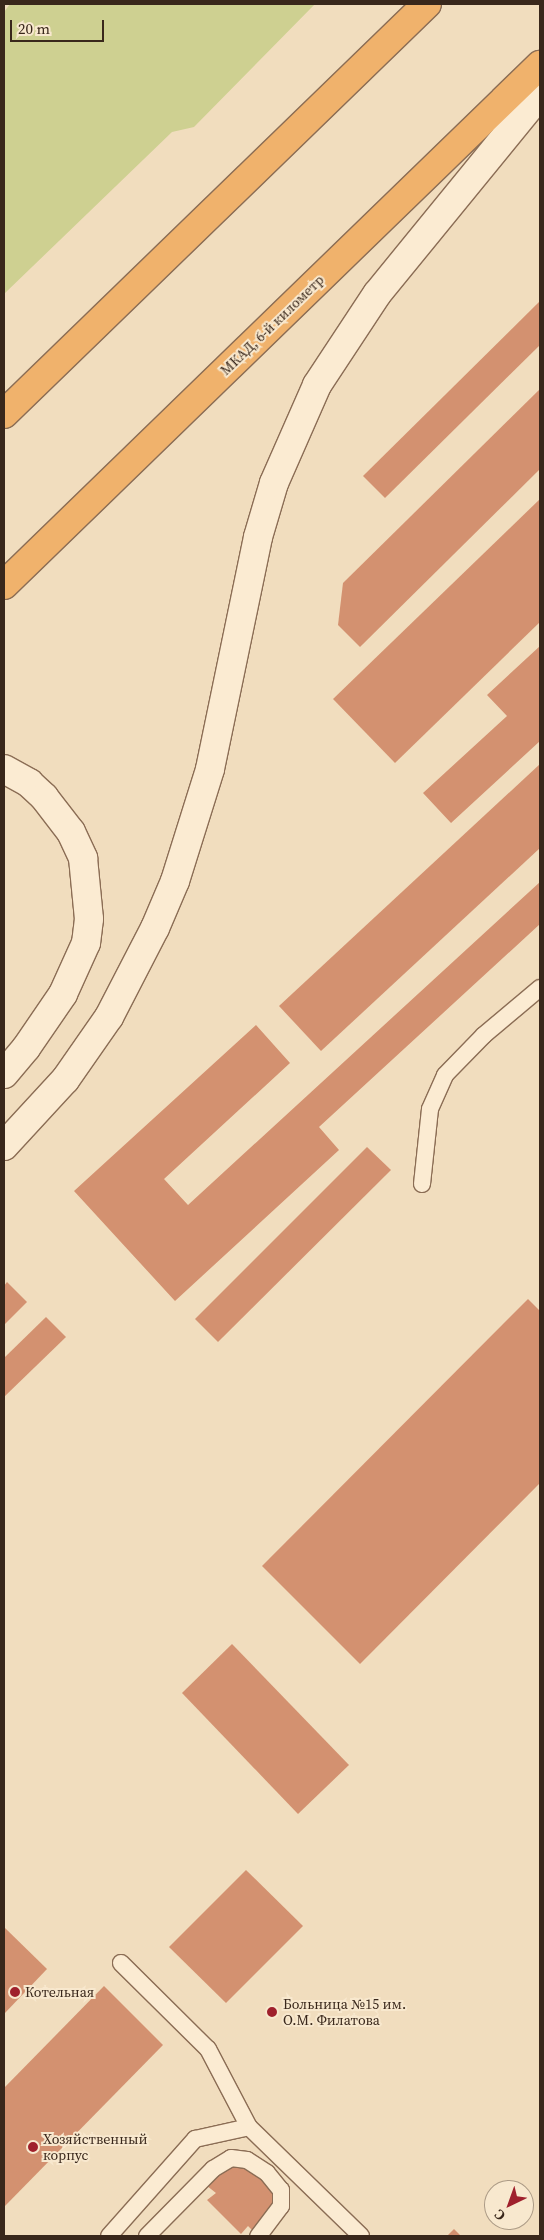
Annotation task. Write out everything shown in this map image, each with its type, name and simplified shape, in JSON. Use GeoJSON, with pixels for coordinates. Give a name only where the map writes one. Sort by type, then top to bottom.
{"type":"FeatureCollection","features":[{"type":"Feature","properties":{"kind":"highway"},"geometry":{"type":"LineString","coordinates":[[4,414],[427,4]]}},
{"type":"Feature","properties":{"kind":"highway","name":"МКАД, 6-й километр"},"geometry":{"type":"LineString","coordinates":[[4,585],[540,65]]}},
{"type":"Feature","properties":{"kind":"main road"},"geometry":{"type":"LineString","coordinates":[[4,1146],[65,1080],[109,1017],[151,937],[175,882],[210,769],[258,537],[274,483],[317,386],[377,294],[540,94]]}},
{"type":"Feature","properties":{"kind":"main road"},"geometry":{"type":"LineString","coordinates":[[4,769],[29,783],[44,797],[71,832],[83,858],[89,919],[86,943],[63,994],[26,1048],[4,1074]]}},
{"type":"Feature","properties":{"kind":"lane"},"geometry":{"type":"LineString","coordinates":[[422,1184],[430,1108],[445,1074],[484,1035],[540,988]]}},
{"type":"Feature","properties":{"kind":"lane"},"geometry":{"type":"LineString","coordinates":[[121,1963],[208,2049],[249,2126],[361,2236]]}},
{"type":"Feature","properties":{"kind":"lane"},"geometry":{"type":"LineString","coordinates":[[109,2236],[195,2140],[249,2126]]}},
{"type":"Feature","properties":{"kind":"lane"},"geometry":{"type":"LineString","coordinates":[[147,2236],[213,2169],[231,2158],[247,2160],[267,2172],[281,2190],[280,2206],[258,2236]]}},
{"type":"Feature","properties":{"kind":"green space"},"geometry":{"type":"Polygon","coordinates":[[[10,4],[315,4],[194,127],[172,132],[4,294],[4,12],[10,4]]]}},
{"type":"Feature","properties":{"kind":"building"},"geometry":{"type":"Polygon","coordinates":[[[540,301],[540,345],[385,498],[363,476],[540,301]]]}},
{"type":"Feature","properties":{"kind":"building"},"geometry":{"type":"Polygon","coordinates":[[[540,389],[540,469],[360,647],[338,625],[343,583],[540,389]]]}},
{"type":"Feature","properties":{"kind":"building"},"geometry":{"type":"Polygon","coordinates":[[[540,499],[540,622],[395,763],[333,699],[540,499]]]}},
{"type":"Feature","properties":{"kind":"building"},"geometry":{"type":"Polygon","coordinates":[[[540,646],[540,741],[451,823],[423,793],[507,716],[487,695],[540,646]]]}},
{"type":"Feature","properties":{"kind":"building"},"geometry":{"type":"Polygon","coordinates":[[[540,764],[540,848],[321,1051],[279,1006],[540,764]]]}},
{"type":"Feature","properties":{"kind":"building"},"geometry":{"type":"Polygon","coordinates":[[[540,882],[540,924],[319,1127],[339,1150],[175,1301],[74,1191],[256,1025],[290,1063],[164,1179],[188,1205],[540,882]]]}},
{"type":"Feature","properties":{"kind":"building"},"geometry":{"type":"Polygon","coordinates":[[[367,1147],[391,1170],[218,1342],[195,1319],[367,1147]]]}},
{"type":"Feature","properties":{"kind":"building"},"geometry":{"type":"Polygon","coordinates":[[[7,1282],[27,1302],[4,1325],[4,1286],[7,1282]]]}},
{"type":"Feature","properties":{"kind":"building"},"geometry":{"type":"Polygon","coordinates":[[[528,1299],[540,1311],[540,1483],[360,1664],[262,1566],[528,1299]]]}},
{"type":"Feature","properties":{"kind":"building"},"geometry":{"type":"Polygon","coordinates":[[[46,1317],[66,1337],[4,1397],[4,1358],[46,1317]]]}},
{"type":"Feature","properties":{"kind":"building"},"geometry":{"type":"Polygon","coordinates":[[[232,1644],[349,1765],[298,1814],[182,1693],[232,1644]]]}},
{"type":"Feature","properties":{"kind":"building"},"geometry":{"type":"Polygon","coordinates":[[[246,1870],[303,1926],[226,2003],[169,1947],[246,1870]]]}},
{"type":"Feature","properties":{"kind":"building","name":"Котельная"},"geometry":{"type":"Polygon","coordinates":[[[4,1927],[47,1969],[4,2014],[4,1927]]]}},
{"type":"Feature","properties":{"kind":"building","name":"Хозяйственный корпус"},"geometry":{"type":"Polygon","coordinates":[[[104,1986],[163,2045],[4,2207],[4,2088],[104,1986]]]}},
{"type":"Feature","properties":{"kind":"building"},"geometry":{"type":"Polygon","coordinates":[[[248,2153],[286,2204],[258,2236],[248,2226],[241,2234],[207,2200],[216,2193],[197,2178],[248,2153]]]}},
{"type":"Feature","properties":{"kind":"building"},"geometry":{"type":"Polygon","coordinates":[[[454,2229],[461,2236],[447,2236],[454,2229]]]}},
{"type":"Feature","properties":{"kind":"place","name":"Котельная"},"geometry":{"type":"Point","coordinates":[15,1992]}},
{"type":"Feature","properties":{"kind":"place","name":"Больница №15 им. О.М. Филатова"},"geometry":{"type":"Point","coordinates":[272,2012]}},
{"type":"Feature","properties":{"kind":"place","name":"Хозяйственный корпус"},"geometry":{"type":"Point","coordinates":[33,2147]}}]}
